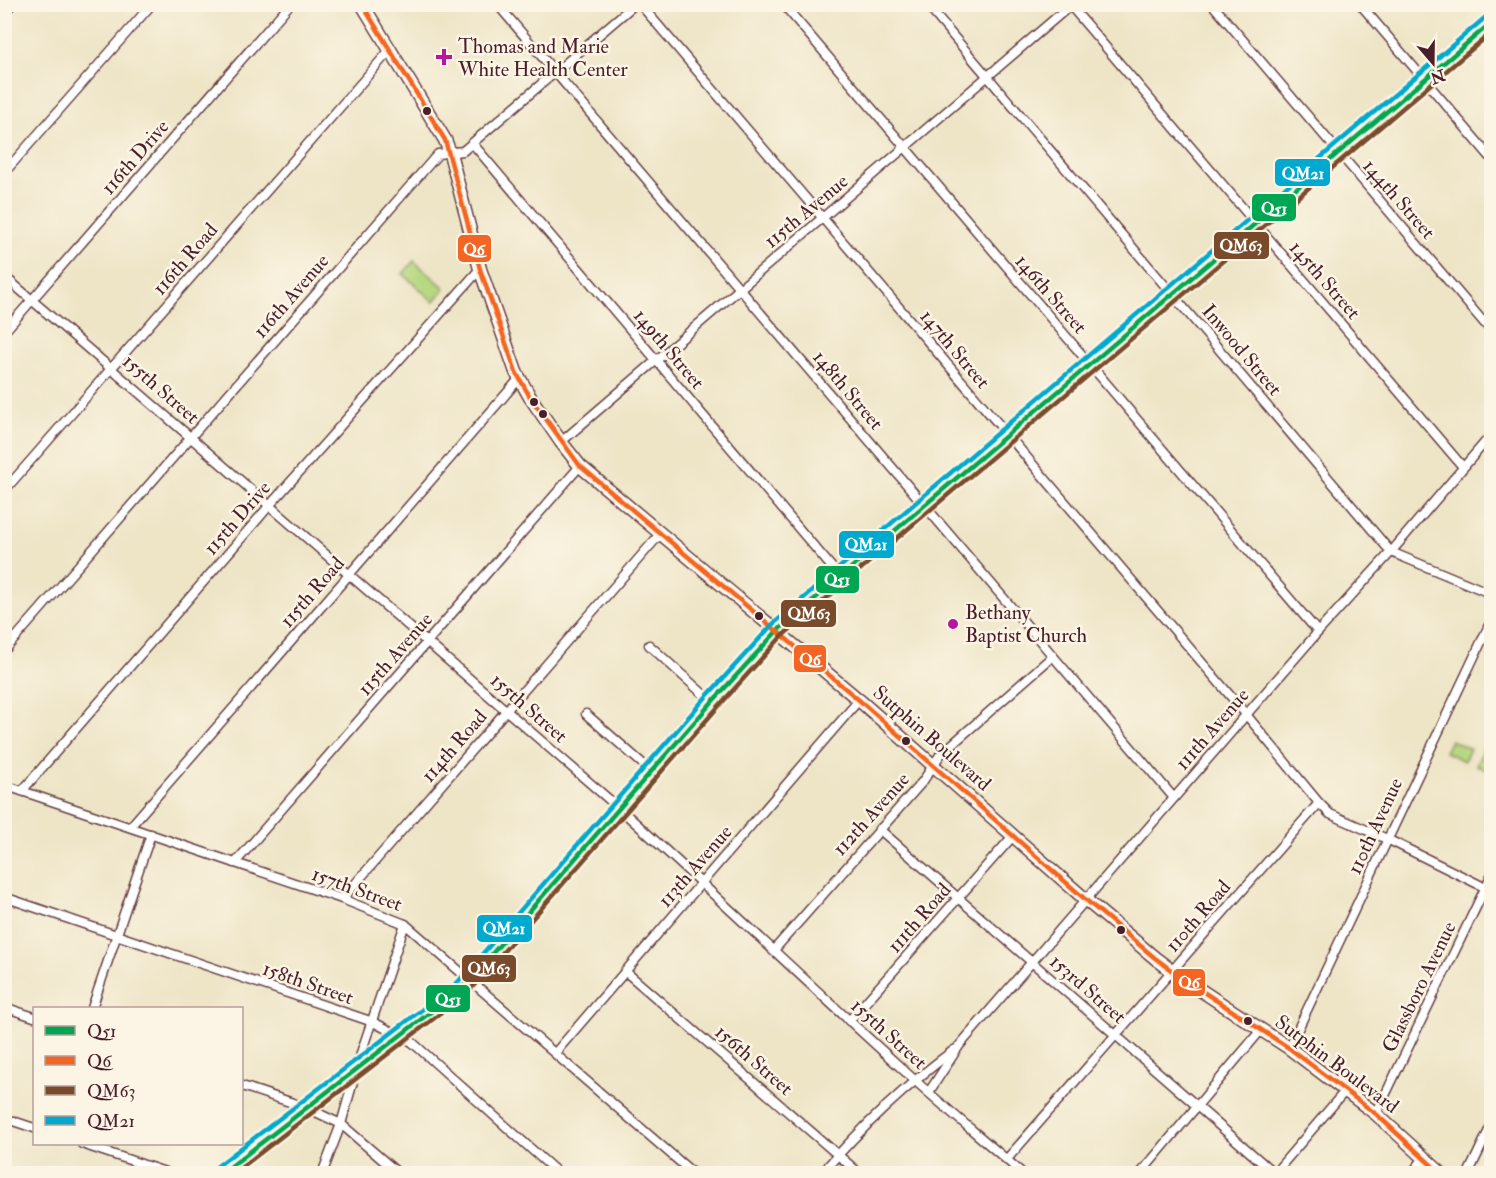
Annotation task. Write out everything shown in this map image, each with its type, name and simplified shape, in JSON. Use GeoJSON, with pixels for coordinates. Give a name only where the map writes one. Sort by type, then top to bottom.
{"type":"FeatureCollection","features":[{"type":"Feature","properties":{"kind":"main road","name":"Sutphin Boulevard"},"geometry":{"type":"LineString","coordinates":[[362,4],[445,140],[490,303],[519,379],[580,466],[860,700],[1086,900],[1172,971],[1289,1048],[1376,1114],[1442,1173]]}},
{"type":"Feature","properties":{"kind":"main road"},"geometry":{"type":"LineString","coordinates":[[220,1173],[470,980],[712,702],[777,632],[1491,22]]}},
{"type":"Feature","properties":{"kind":"street"},"geometry":{"type":"LineString","coordinates":[[5,12],[12,4]]}},
{"type":"Feature","properties":{"kind":"street"},"geometry":{"type":"LineString","coordinates":[[4,174],[152,4]]}},
{"type":"Feature","properties":{"kind":"street","name":"116th Drive"},"geometry":{"type":"LineString","coordinates":[[4,332],[290,4]]}},
{"type":"Feature","properties":{"kind":"street","name":"148th Street"},"geometry":{"type":"LineString","coordinates":[[497,4],[1174,798]]}},
{"type":"Feature","properties":{"kind":"street","name":"116th Avenue"},"geometry":{"type":"LineString","coordinates":[[4,651],[438,154],[463,151],[635,4]]}},
{"type":"Feature","properties":{"kind":"street","name":"147th Street"},"geometry":{"type":"LineString","coordinates":[[640,4],[1319,803],[1330,814],[1488,889]]}},
{"type":"Feature","properties":{"kind":"street","name":"146th Street"},"geometry":{"type":"LineString","coordinates":[[783,4],[1318,632]]}},
{"type":"Feature","properties":{"kind":"street","name":"Inwood Street"},"geometry":{"type":"LineString","coordinates":[[926,4],[1391,552],[1491,594]]}},
{"type":"Feature","properties":{"kind":"street","name":"144th Street"},"geometry":{"type":"LineString","coordinates":[[1212,4],[1491,332]]}},
{"type":"Feature","properties":{"kind":"street"},"geometry":{"type":"LineString","coordinates":[[1360,4],[1491,159]]}},
{"type":"Feature","properties":{"kind":"street","name":"115th Avenue"},"geometry":{"type":"LineString","coordinates":[[561,442],[1070,5]]}},
{"type":"Feature","properties":{"kind":"street","name":"145th Street"},"geometry":{"type":"LineString","coordinates":[[1070,5],[1463,467]]}},
{"type":"Feature","properties":{"kind":"street","name":"116th Road"},"geometry":{"type":"LineString","coordinates":[[4,490],[390,50]]}},
{"type":"Feature","properties":{"kind":"street","name":"149th Street"},"geometry":{"type":"LineString","coordinates":[[472,144],[840,576]]}},
{"type":"Feature","properties":{"kind":"street","name":"115th Drive"},"geometry":{"type":"LineString","coordinates":[[22,791],[270,505],[480,269]]}},
{"type":"Feature","properties":{"kind":"street","name":"155th Street"},"geometry":{"type":"LineString","coordinates":[[4,276],[620,809],[914,1080],[1023,1173]]}},
{"type":"Feature","properties":{"kind":"street","name":"115th Road"},"geometry":{"type":"LineString","coordinates":[[130,827],[519,379]]}},
{"type":"Feature","properties":{"kind":"street","name":"111th Avenue"},"geometry":{"type":"LineString","coordinates":[[929,1092],[959,1047],[1318,632],[1391,552],[1491,434]]}},
{"type":"Feature","properties":{"kind":"street","name":"115th Avenue"},"geometry":{"type":"LineString","coordinates":[[235,863],[580,466]]}},
{"type":"Feature","properties":{"kind":"street","name":"114th Road"},"geometry":{"type":"LineString","coordinates":[[342,899],[661,533]]}},
{"type":"Feature","properties":{"kind":"street","name":"110th Avenue"},"geometry":{"type":"LineString","coordinates":[[1289,1048],[1491,619]]}},
{"type":"Feature","properties":{"kind":"street"},"geometry":{"type":"LineString","coordinates":[[649,645],[712,702]]}},
{"type":"Feature","properties":{"kind":"street","name":"112th Avenue"},"geometry":{"type":"LineString","coordinates":[[773,951],[923,781],[933,764],[946,750],[1053,656]]}},
{"type":"Feature","properties":{"kind":"street","name":"113th Avenue"},"geometry":{"type":"LineString","coordinates":[[555,1053],[860,700]]}},
{"type":"Feature","properties":{"kind":"street"},"geometry":{"type":"LineString","coordinates":[[586,714],[652,772]]}},
{"type":"Feature","properties":{"kind":"street","name":"157th Street"},"geometry":{"type":"LineString","coordinates":[[4,785],[342,899],[405,924],[694,1173]]}},
{"type":"Feature","properties":{"kind":"street","name":"110th Road"},"geometry":{"type":"LineString","coordinates":[[1007,1160],[1319,803]]}},
{"type":"Feature","properties":{"kind":"street","name":"153rd Street"},"geometry":{"type":"LineString","coordinates":[[879,829],[1274,1173]]}},
{"type":"Feature","properties":{"kind":"street"},"geometry":{"type":"LineString","coordinates":[[92,1007],[151,834]]}},
{"type":"Feature","properties":{"kind":"street","name":"111th Road"},"geometry":{"type":"LineString","coordinates":[[849,1021],[1013,836]]}},
{"type":"Feature","properties":{"kind":"street","name":"Glassboro Avenue"},"geometry":{"type":"LineString","coordinates":[[1376,1114],[1488,889],[1491,874]]}},
{"type":"Feature","properties":{"kind":"street","name":"158th Street"},"geometry":{"type":"LineString","coordinates":[[4,897],[373,1022],[412,1042],[559,1173]]}},
{"type":"Feature","properties":{"kind":"street"},"geometry":{"type":"LineString","coordinates":[[322,1173],[341,1124],[357,1068],[405,924]]}},
{"type":"Feature","properties":{"kind":"street","name":"156th Street"},"geometry":{"type":"LineString","coordinates":[[626,972],[860,1173]]}},
{"type":"Feature","properties":{"kind":"street"},"geometry":{"type":"LineString","coordinates":[[4,1007],[33,1017]]}},
{"type":"Feature","properties":{"kind":"street"},"geometry":{"type":"LineString","coordinates":[[1140,1173],[1261,1030]]}},
{"type":"Feature","properties":{"kind":"street","name":"111th Avenue"},"geometry":{"type":"LineString","coordinates":[[821,1173],[914,1080],[959,1047]]}},
{"type":"Feature","properties":{"kind":"street"},"geometry":{"type":"LineString","coordinates":[[243,1086],[305,1107],[341,1124],[399,1173]]}},
{"type":"Feature","properties":{"kind":"street"},"geometry":{"type":"LineString","coordinates":[[1274,1173],[1346,1091]]}},
{"type":"Feature","properties":{"kind":"street"},"geometry":{"type":"LineString","coordinates":[[4,1118],[33,1128]]}},
{"type":"Feature","properties":{"kind":"street"},"geometry":{"type":"LineString","coordinates":[[1468,1173],[1491,1124]]}},
{"type":"Feature","properties":{"kind":"street"},"geometry":{"type":"LineString","coordinates":[[88,1145],[171,1173]]}},
{"type":"Feature","properties":{"kind":"street"},"geometry":{"type":"LineString","coordinates":[[1411,1173],[1425,1157]]}},
{"type":"Feature","properties":{"kind":"green space"},"geometry":{"type":"Polygon","coordinates":[[[414,261],[445,288],[434,302],[403,274],[414,261]]]}},
{"type":"Feature","properties":{"kind":"green space"},"geometry":{"type":"Polygon","coordinates":[[[1451,740],[1470,749],[1464,761],[1445,752],[1451,740]]]}},
{"type":"Feature","properties":{"kind":"green space"},"geometry":{"type":"Polygon","coordinates":[[[1487,743],[1491,745],[1491,773],[1476,765],[1487,743]]]}},
{"type":"Feature","properties":{"kind":"transit line","name":"Q6"},"geometry":{"type":"LineString","coordinates":[[362,4],[445,140],[480,269],[516,372],[530,397],[580,466],[859,700],[1155,958],[1289,1048],[1376,1114],[1441,1174]]}},
{"type":"Feature","properties":{"kind":"transit line","name":"QM21"},"geometry":{"type":"LineString","coordinates":[[215,1168],[458,982],[706,697],[772,625],[1487,16]]}},
{"type":"Feature","properties":{"kind":"transit line","name":"Q51"},"geometry":{"type":"LineString","coordinates":[[221,1174],[463,987],[777,631],[1492,22]]}},
{"type":"Feature","properties":{"kind":"transit line","name":"QM63"},"geometry":{"type":"LineString","coordinates":[[233,1174],[468,992],[782,636],[1492,32]]}},
{"type":"Feature","properties":{"kind":"place","name":"Thomas and Marie White Health Center"},"geometry":{"type":"Point","coordinates":[444,57]}},
{"type":"Feature","properties":{"kind":"place","name":"Bethany Baptist Church"},"geometry":{"type":"Point","coordinates":[953,624]}}]}
